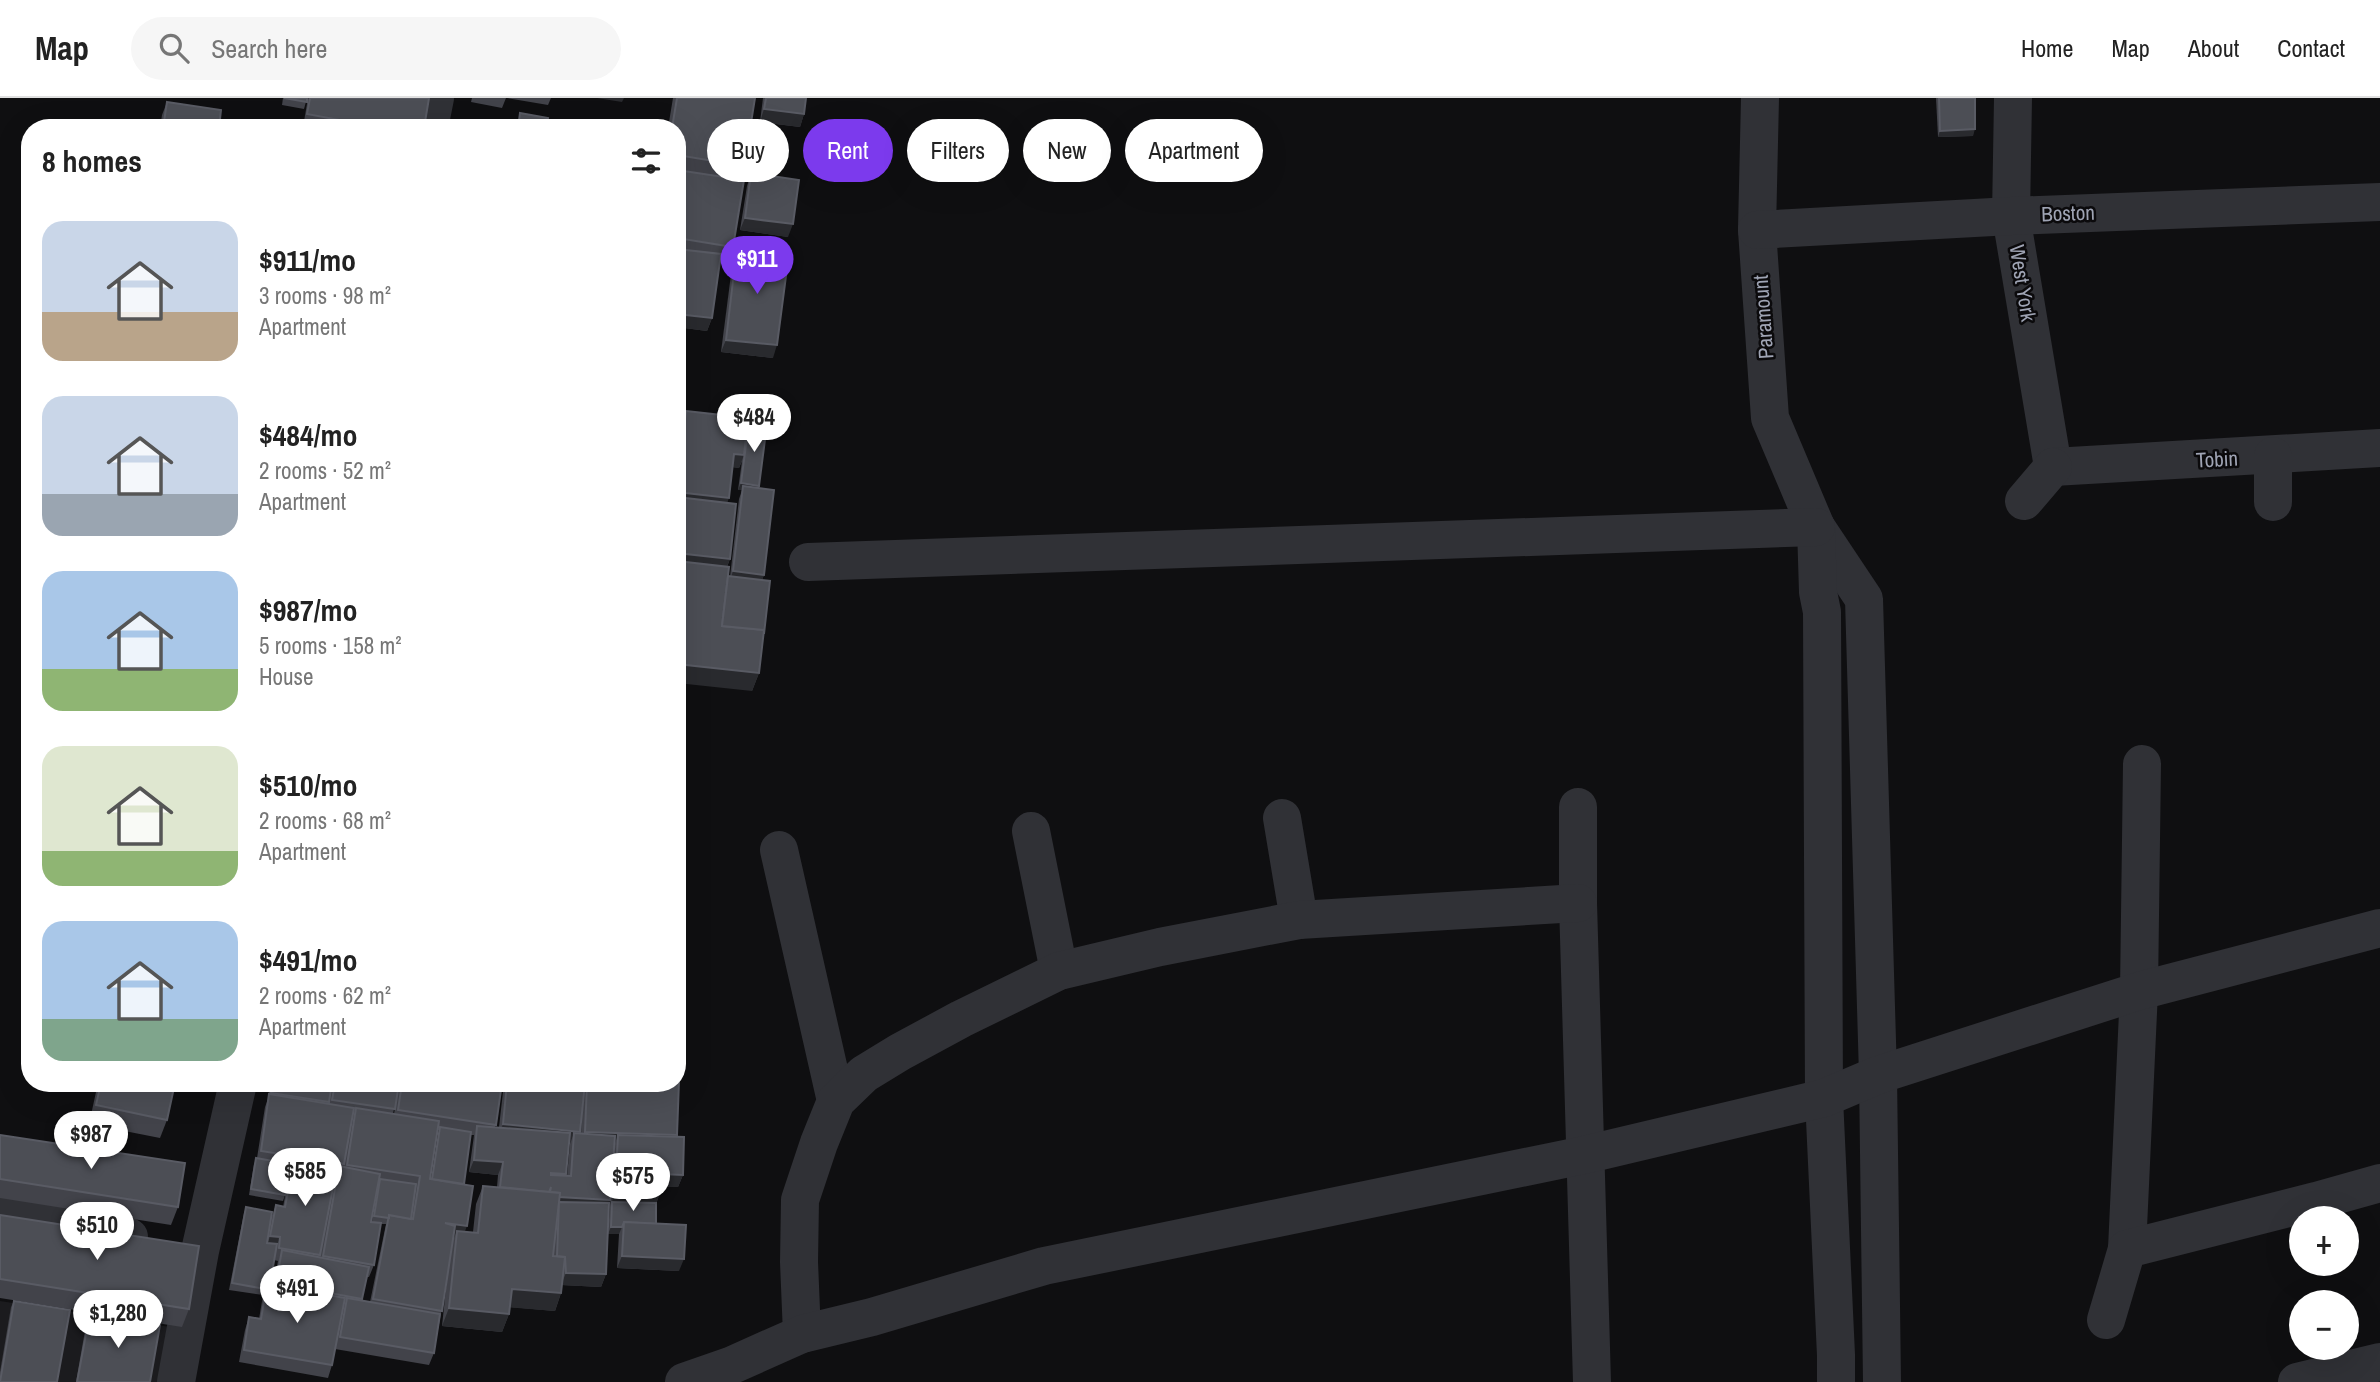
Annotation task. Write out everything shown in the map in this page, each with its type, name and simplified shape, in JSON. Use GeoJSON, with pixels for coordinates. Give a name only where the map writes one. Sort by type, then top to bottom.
{"type":"FeatureCollection","features":[{"type":"Feature","properties":{"kind":"street"},"geometry":{"type":"LineString","coordinates":[[431,119],[435,98]]}},
{"type":"Feature","properties":{"kind":"street","name":"Paramount"},"geometry":{"type":"LineString","coordinates":[[1760,98],[1757,230],[1770,418],[1816,527]]}},
{"type":"Feature","properties":{"kind":"street","name":"West York"},"geometry":{"type":"LineString","coordinates":[[2013,98],[2011,216],[2053,467]]}},
{"type":"Feature","properties":{"kind":"street","name":"Boston"},"geometry":{"type":"LineString","coordinates":[[1757,230],[2011,216],[2380,202]]}},
{"type":"Feature","properties":{"kind":"street","name":"Tobin"},"geometry":{"type":"LineString","coordinates":[[2053,467],[2380,448]]}},
{"type":"Feature","properties":{"kind":"street"},"geometry":{"type":"LineString","coordinates":[[2273,456],[2273,502]]}},
{"type":"Feature","properties":{"kind":"street"},"geometry":{"type":"LineString","coordinates":[[2024,500],[2053,467]]}},
{"type":"Feature","properties":{"kind":"street"},"geometry":{"type":"LineString","coordinates":[[808,562],[1816,527]]}},
{"type":"Feature","properties":{"kind":"street"},"geometry":{"type":"LineString","coordinates":[[1816,527],[1864,599],[1878,1075],[1882,1382]]}},
{"type":"Feature","properties":{"kind":"street"},"geometry":{"type":"LineString","coordinates":[[1816,527],[1818,592],[1822,612],[1824,1098],[1836,1382]]}},
{"type":"Feature","properties":{"kind":"street"},"geometry":{"type":"LineString","coordinates":[[2106,1320],[2127,1249],[2139,991],[2142,764]]}},
{"type":"Feature","properties":{"kind":"street"},"geometry":{"type":"LineString","coordinates":[[1578,807],[1584,1155],[1592,1382]]}},
{"type":"Feature","properties":{"kind":"street"},"geometry":{"type":"LineString","coordinates":[[1282,818],[1298,920]]}},
{"type":"Feature","properties":{"kind":"street"},"geometry":{"type":"LineString","coordinates":[[1031,831],[1059,971]]}},
{"type":"Feature","properties":{"kind":"street"},"geometry":{"type":"LineString","coordinates":[[779,850],[836,1101]]}},
{"type":"Feature","properties":{"kind":"street"},"geometry":{"type":"LineString","coordinates":[[802,1334],[800,1200],[818,1143],[836,1101],[864,1074],[900,1052],[1059,971],[1160,947],[1298,920],[1578,903]]}},
{"type":"Feature","properties":{"kind":"street"},"geometry":{"type":"LineString","coordinates":[[684,1382],[730,1366],[802,1334],[872,1317],[1044,1266],[1584,1155],[1824,1098],[1878,1075],[2139,991],[2380,928]]}},
{"type":"Feature","properties":{"kind":"street"},"geometry":{"type":"LineString","coordinates":[[176,1382],[200,1251],[235,1092]]}},
{"type":"Feature","properties":{"kind":"street"},"geometry":{"type":"LineString","coordinates":[[2127,1249],[2380,1183]]}},
{"type":"Feature","properties":{"kind":"street"},"geometry":{"type":"LineString","coordinates":[[0,1212],[200,1251]]}},
{"type":"Feature","properties":{"kind":"street"},"geometry":{"type":"LineString","coordinates":[[2297,1382],[2380,1362]]}},
{"type":"Feature","properties":{"kind":"shaded area"},"geometry":{"type":"Polygon","coordinates":[[[0,1301],[177,1328],[168,1382],[0,1382],[0,1301]]]}},
{"type":"Feature","properties":{"kind":"building"},"geometry":{"type":"Polygon","coordinates":[[[284,98],[307,98],[307,102],[284,98]]]}},
{"type":"Feature","properties":{"kind":"building"},"geometry":{"type":"Polygon","coordinates":[[[310,98],[429,98],[426,119],[334,119],[307,114],[310,98]]]}},
{"type":"Feature","properties":{"kind":"building"},"geometry":{"type":"Polygon","coordinates":[[[677,98],[755,98],[752,119],[707,119],[707,160],[686,156],[686,119],[674,119],[677,98]]]}},
{"type":"Feature","properties":{"kind":"building"},"geometry":{"type":"Polygon","coordinates":[[[766,98],[806,98],[804,114],[764,109],[766,98]]]}},
{"type":"Feature","properties":{"kind":"building"},"geometry":{"type":"Polygon","coordinates":[[[1939,98],[1975,98],[1975,129],[1940,131],[1939,98]]]}},
{"type":"Feature","properties":{"kind":"building"},"geometry":{"type":"Polygon","coordinates":[[[167,102],[221,110],[220,119],[164,119],[167,102]]]}},
{"type":"Feature","properties":{"kind":"building"},"geometry":{"type":"Polygon","coordinates":[[[520,113],[548,118],[548,119],[519,119],[520,113]]]}},
{"type":"Feature","properties":{"kind":"building"},"geometry":{"type":"Polygon","coordinates":[[[686,171],[707,174],[707,182],[744,182],[733,247],[686,239],[686,171]]]}},
{"type":"Feature","properties":{"kind":"building"},"geometry":{"type":"Polygon","coordinates":[[[799,180],[793,224],[745,218],[750,182],[799,180]]]}},
{"type":"Feature","properties":{"kind":"building"},"geometry":{"type":"Polygon","coordinates":[[[737,247],[789,253],[777,345],[726,340],[737,247]]]}},
{"type":"Feature","properties":{"kind":"building"},"geometry":{"type":"Polygon","coordinates":[[[686,250],[721,254],[712,318],[686,315],[686,250]]]}},
{"type":"Feature","properties":{"kind":"building"},"geometry":{"type":"Polygon","coordinates":[[[686,411],[748,418],[744,455],[734,454],[729,498],[686,493],[686,411]]]}},
{"type":"Feature","properties":{"kind":"building"},"geometry":{"type":"Polygon","coordinates":[[[749,422],[767,424],[759,486],[741,483],[749,422]]]}},
{"type":"Feature","properties":{"kind":"building"},"geometry":{"type":"Polygon","coordinates":[[[743,486],[774,490],[764,575],[733,571],[743,486]]]}},
{"type":"Feature","properties":{"kind":"building"},"geometry":{"type":"Polygon","coordinates":[[[686,498],[736,504],[730,559],[686,554],[686,498]]]}},
{"type":"Feature","properties":{"kind":"building"},"geometry":{"type":"Polygon","coordinates":[[[686,562],[729,567],[722,626],[764,630],[759,673],[686,665],[686,562]]]}},
{"type":"Feature","properties":{"kind":"building"},"geometry":{"type":"Polygon","coordinates":[[[728,576],[770,581],[764,634],[764,630],[722,626],[728,576]]]}},
{"type":"Feature","properties":{"kind":"building"},"geometry":{"type":"Polygon","coordinates":[[[99,1092],[173,1092],[167,1120],[96,1105],[99,1092]]]}},
{"type":"Feature","properties":{"kind":"building"},"geometry":{"type":"Polygon","coordinates":[[[271,1092],[331,1092],[329,1102],[271,1092]]]}},
{"type":"Feature","properties":{"kind":"building"},"geometry":{"type":"Polygon","coordinates":[[[333,1092],[398,1092],[395,1109],[332,1100],[333,1092]]]}},
{"type":"Feature","properties":{"kind":"building"},"geometry":{"type":"Polygon","coordinates":[[[401,1092],[501,1092],[496,1125],[398,1110],[401,1092]]]}},
{"type":"Feature","properties":{"kind":"building"},"geometry":{"type":"Polygon","coordinates":[[[506,1092],[584,1092],[580,1132],[503,1124],[506,1092]]]}},
{"type":"Feature","properties":{"kind":"building"},"geometry":{"type":"Polygon","coordinates":[[[587,1092],[679,1092],[677,1135],[585,1132],[587,1092]]]}},
{"type":"Feature","properties":{"kind":"building"},"geometry":{"type":"Polygon","coordinates":[[[269,1094],[354,1108],[344,1164],[261,1151],[269,1094]]]}},
{"type":"Feature","properties":{"kind":"building"},"geometry":{"type":"Polygon","coordinates":[[[356,1108],[439,1121],[430,1179],[473,1186],[467,1226],[445,1223],[455,1226],[442,1311],[373,1299],[389,1215],[413,1219],[420,1176],[347,1165],[356,1108]]]}},
{"type":"Feature","properties":{"kind":"building"},"geometry":{"type":"Polygon","coordinates":[[[477,1126],[570,1133],[566,1174],[551,1175],[571,1176],[574,1133],[615,1136],[610,1200],[559,1197],[560,1193],[550,1192],[551,1187],[549,1192],[500,1187],[503,1162],[474,1160],[477,1126]]]}},
{"type":"Feature","properties":{"kind":"building"},"geometry":{"type":"Polygon","coordinates":[[[440,1127],[471,1132],[464,1184],[432,1179],[440,1127]]]}},
{"type":"Feature","properties":{"kind":"building"},"geometry":{"type":"Polygon","coordinates":[[[0,1135],[185,1163],[178,1207],[0,1179],[0,1135]]]}},
{"type":"Feature","properties":{"kind":"building"},"geometry":{"type":"Polygon","coordinates":[[[618,1135],[684,1137],[683,1175],[661,1174],[660,1193],[615,1192],[618,1135]]]}},
{"type":"Feature","properties":{"kind":"building"},"geometry":{"type":"Polygon","coordinates":[[[256,1158],[290,1164],[285,1195],[251,1189],[256,1158]]]}},
{"type":"Feature","properties":{"kind":"building"},"geometry":{"type":"Polygon","coordinates":[[[294,1159],[337,1167],[320,1255],[279,1248],[280,1237],[270,1236],[276,1205],[285,1207],[294,1159]]]}},
{"type":"Feature","properties":{"kind":"building"},"geometry":{"type":"Polygon","coordinates":[[[339,1166],[380,1174],[371,1222],[381,1223],[374,1265],[323,1256],[339,1166]]]}},
{"type":"Feature","properties":{"kind":"building"},"geometry":{"type":"Polygon","coordinates":[[[380,1179],[416,1184],[411,1219],[389,1215],[389,1218],[374,1216],[380,1179]]]}},
{"type":"Feature","properties":{"kind":"building"},"geometry":{"type":"Polygon","coordinates":[[[483,1186],[560,1193],[553,1256],[565,1257],[561,1293],[512,1289],[509,1314],[449,1308],[457,1231],[478,1233],[483,1186]]]}},
{"type":"Feature","properties":{"kind":"building"},"geometry":{"type":"Polygon","coordinates":[[[559,1202],[609,1203],[606,1274],[566,1273],[565,1257],[557,1256],[559,1202]]]}},
{"type":"Feature","properties":{"kind":"building"},"geometry":{"type":"Polygon","coordinates":[[[612,1202],[656,1203],[656,1224],[624,1222],[622,1227],[611,1227],[612,1202]]]}},
{"type":"Feature","properties":{"kind":"building"},"geometry":{"type":"Polygon","coordinates":[[[246,1207],[272,1212],[267,1243],[277,1244],[270,1284],[267,1284],[265,1289],[232,1283],[246,1207]]]}},
{"type":"Feature","properties":{"kind":"building"},"geometry":{"type":"Polygon","coordinates":[[[0,1215],[199,1246],[189,1309],[0,1279],[0,1215]]]}},
{"type":"Feature","properties":{"kind":"building"},"geometry":{"type":"Polygon","coordinates":[[[624,1222],[686,1225],[684,1259],[622,1256],[624,1222]]]}},
{"type":"Feature","properties":{"kind":"building"},"geometry":{"type":"Polygon","coordinates":[[[282,1250],[369,1267],[362,1299],[276,1283],[282,1250]]]}},
{"type":"Feature","properties":{"kind":"building"},"geometry":{"type":"Polygon","coordinates":[[[267,1284],[345,1298],[332,1365],[244,1350],[249,1317],[261,1319],[267,1284]]]}},
{"type":"Feature","properties":{"kind":"building"},"geometry":{"type":"Polygon","coordinates":[[[347,1298],[440,1314],[434,1353],[340,1337],[347,1298]]]}},
{"type":"Feature","properties":{"kind":"building"},"geometry":{"type":"Polygon","coordinates":[[[14,1301],[70,1310],[57,1382],[0,1382],[14,1301]]]}},
{"type":"Feature","properties":{"kind":"building"},"geometry":{"type":"Polygon","coordinates":[[[90,1313],[160,1325],[150,1382],[77,1382],[90,1313]]]}}]}
